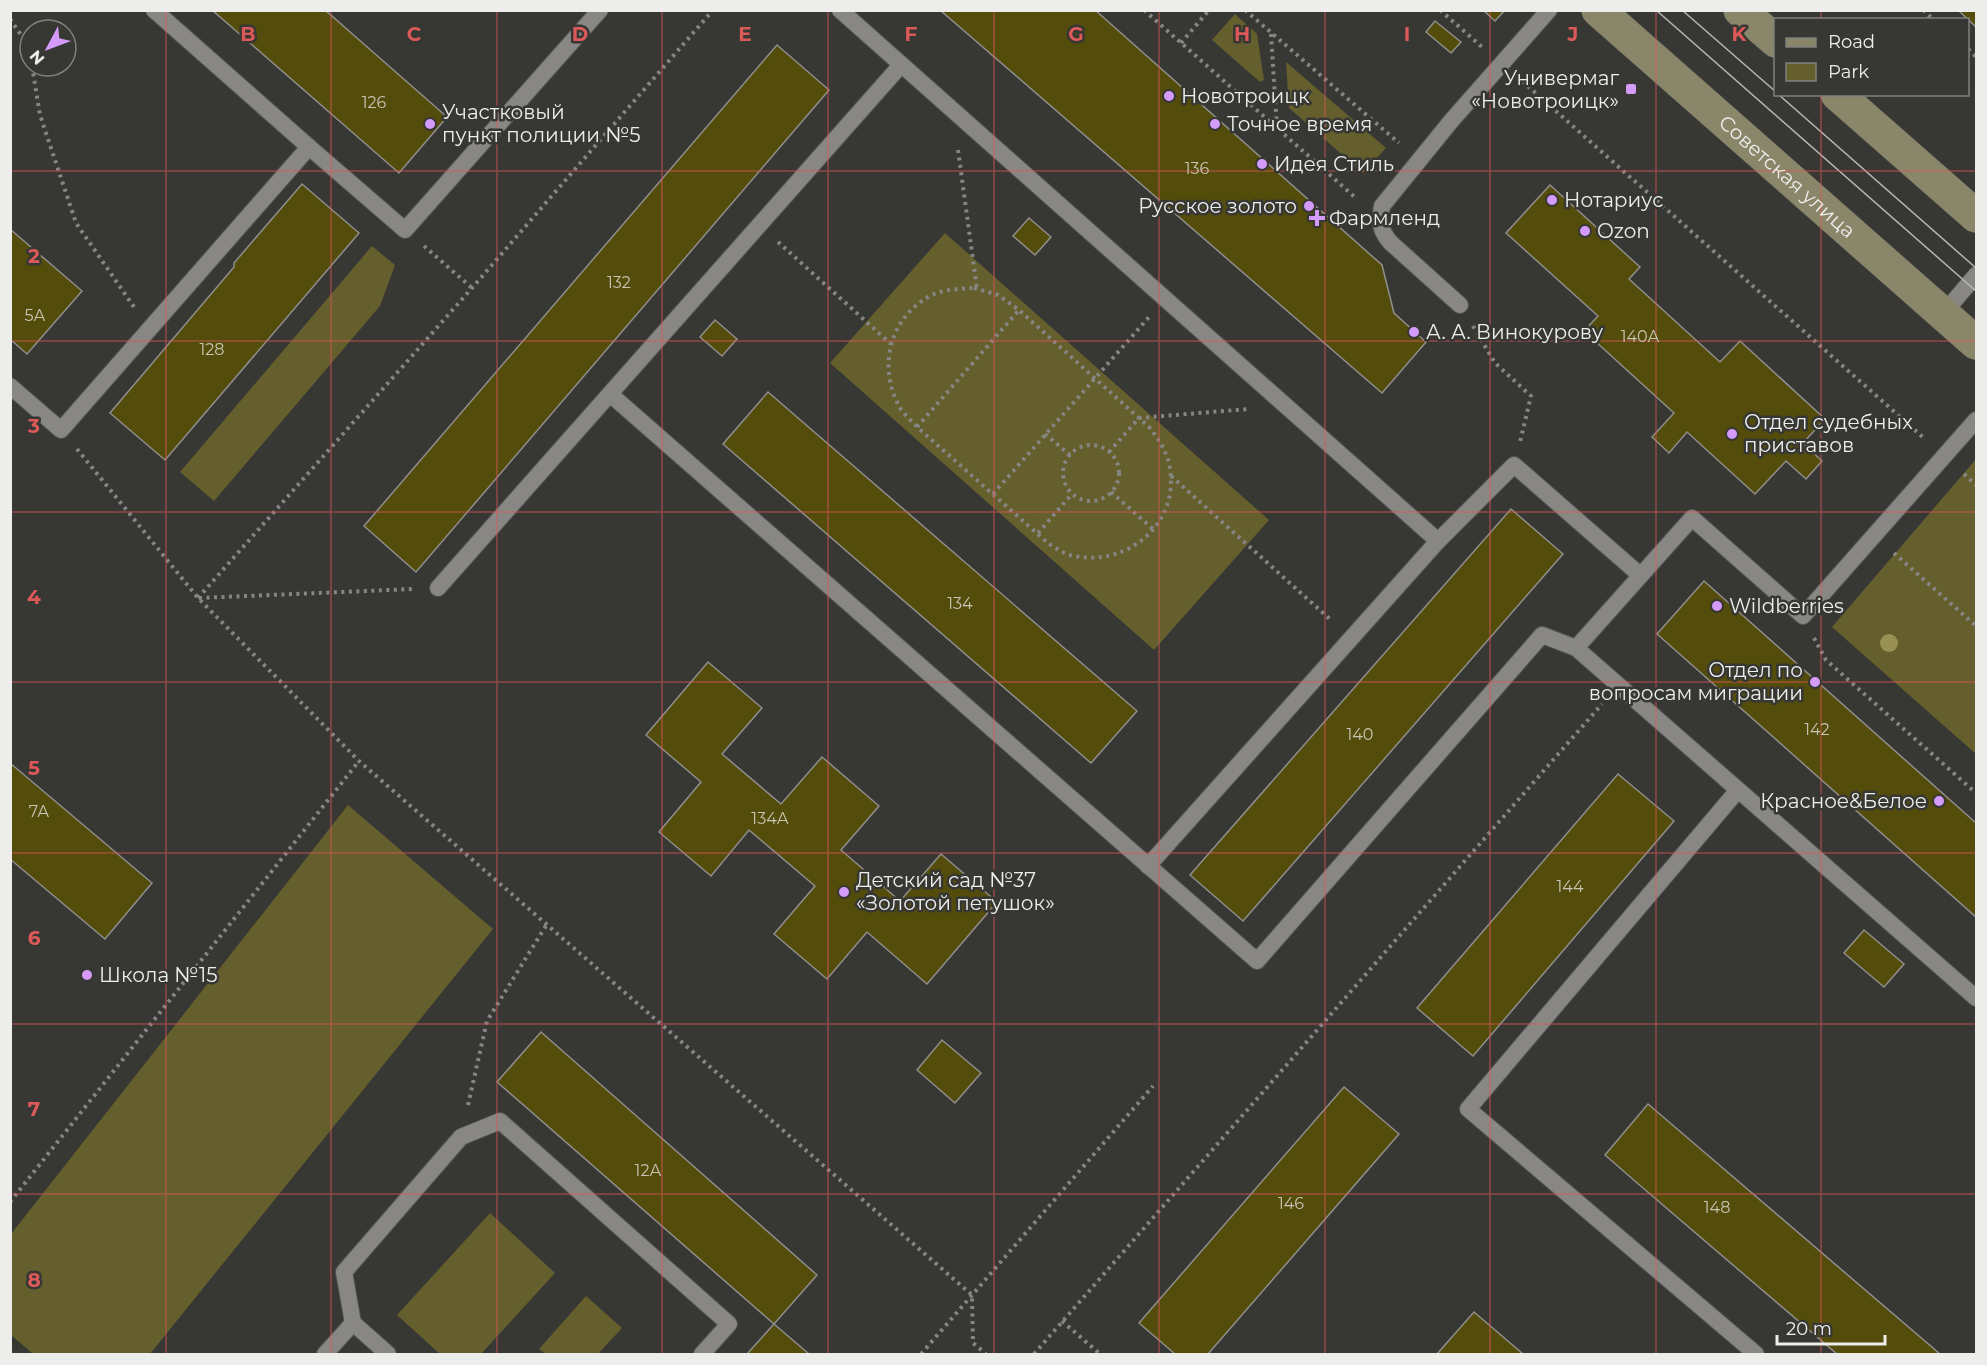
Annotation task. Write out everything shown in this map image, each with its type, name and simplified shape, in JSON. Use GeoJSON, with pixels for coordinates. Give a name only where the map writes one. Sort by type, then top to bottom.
{"type":"FeatureCollection","features":[{"type":"Feature","properties":{"kind":"main road","name":"Советская улица"},"geometry":{"type":"LineString","coordinates":[[1598,10],[1977,343]]}},
{"type":"Feature","properties":{"kind":"main road"},"geometry":{"type":"LineString","coordinates":[[1740,10],[1774,39]]}},
{"type":"Feature","properties":{"kind":"main road"},"geometry":{"type":"LineString","coordinates":[[1839,96],[1977,216]]}},
{"type":"Feature","properties":{"kind":"lane"},"geometry":{"type":"LineString","coordinates":[[154,10],[405,230],[600,10]]}},
{"type":"Feature","properties":{"kind":"lane"},"geometry":{"type":"LineString","coordinates":[[840,10],[1288,405],[1438,541]]}},
{"type":"Feature","properties":{"kind":"lane"},"geometry":{"type":"LineString","coordinates":[[1460,305],[1382,233],[1380,219],[1382,206],[1502,63],[1550,10]]}},
{"type":"Feature","properties":{"kind":"lane"},"geometry":{"type":"LineString","coordinates":[[438,588],[901,64]]}},
{"type":"Feature","properties":{"kind":"lane"},"geometry":{"type":"LineString","coordinates":[[10,386],[61,430],[309,147]]}},
{"type":"Feature","properties":{"kind":"lane"},"geometry":{"type":"LineString","coordinates":[[1942,314],[1977,275]]}},
{"type":"Feature","properties":{"kind":"lane"},"geometry":{"type":"LineString","coordinates":[[610,394],[1257,961],[1542,634],[1576,648],[1977,998]]}},
{"type":"Feature","properties":{"kind":"lane"},"geometry":{"type":"LineString","coordinates":[[1576,648],[1692,518],[1803,616],[1977,420]]}},
{"type":"Feature","properties":{"kind":"lane"},"geometry":{"type":"LineString","coordinates":[[1148,866],[1438,541],[1514,465],[1640,575]]}},
{"type":"Feature","properties":{"kind":"lane"},"geometry":{"type":"LineString","coordinates":[[1738,790],[1468,1109],[1756,1354]]}},
{"type":"Feature","properties":{"kind":"lane"},"geometry":{"type":"LineString","coordinates":[[388,1354],[353,1323],[344,1272],[461,1137],[500,1121],[729,1324],[702,1354]]}},
{"type":"Feature","properties":{"kind":"lane"},"geometry":{"type":"LineString","coordinates":[[325,1354],[353,1323]]}},
{"type":"Feature","properties":{"kind":"path"},"geometry":{"type":"LineString","coordinates":[[198,598],[472,288],[713,10]]}},
{"type":"Feature","properties":{"kind":"path"},"geometry":{"type":"LineString","coordinates":[[1144,10],[1380,219]]}},
{"type":"Feature","properties":{"kind":"path"},"geometry":{"type":"LineString","coordinates":[[1181,43],[1209,10]]}},
{"type":"Feature","properties":{"kind":"path"},"geometry":{"type":"LineString","coordinates":[[1245,10],[1402,145]]}},
{"type":"Feature","properties":{"kind":"path"},"geometry":{"type":"LineString","coordinates":[[1440,10],[1977,485]]}},
{"type":"Feature","properties":{"kind":"path"},"geometry":{"type":"LineString","coordinates":[[1271,33],[1277,128]]}},
{"type":"Feature","properties":{"kind":"path"},"geometry":{"type":"LineString","coordinates":[[34,78],[40,115],[76,223],[150,329]]}},
{"type":"Feature","properties":{"kind":"path"},"geometry":{"type":"LineString","coordinates":[[953,112],[977,289]]}},
{"type":"Feature","properties":{"kind":"path"},"geometry":{"type":"LineString","coordinates":[[760,224],[891,344]]}},
{"type":"Feature","properties":{"kind":"path"},"geometry":{"type":"LineString","coordinates":[[405,230],[472,288]]}},
{"type":"Feature","properties":{"kind":"path"},"geometry":{"type":"LineString","coordinates":[[949,289],[977,289],[998,295],[1019,310],[1150,428],[1162,444],[1171,476],[1170,493],[1161,518],[1144,540],[1121,553],[1095,558],[1069,554],[1049,544],[917,427],[900,408],[889,385],[887,360],[893,336],[906,315],[925,298],[949,289]]}},
{"type":"Feature","properties":{"kind":"path"},"geometry":{"type":"LineString","coordinates":[[993,494],[1165,298]]}},
{"type":"Feature","properties":{"kind":"path"},"geometry":{"type":"LineString","coordinates":[[1460,305],[1495,363],[1531,396],[1514,465]]}},
{"type":"Feature","properties":{"kind":"path"},"geometry":{"type":"LineString","coordinates":[[917,427],[1019,310]]}},
{"type":"Feature","properties":{"kind":"path"},"geometry":{"type":"LineString","coordinates":[[1108,452],[1139,418],[1288,405]]}},
{"type":"Feature","properties":{"kind":"path"},"geometry":{"type":"LineString","coordinates":[[61,430],[198,598],[359,761],[972,1295],[973,1343],[986,1354]]}},
{"type":"Feature","properties":{"kind":"path"},"geometry":{"type":"LineString","coordinates":[[1045,434],[1070,455]]}},
{"type":"Feature","properties":{"kind":"path"},"geometry":{"type":"LineString","coordinates":[[1091,445],[1108,452],[1118,466],[1119,476],[1111,492],[1095,501],[1085,501],[1072,494],[1062,475],[1063,466],[1070,455],[1082,447],[1091,445]]}},
{"type":"Feature","properties":{"kind":"path"},"geometry":{"type":"LineString","coordinates":[[1171,476],[1351,638]]}},
{"type":"Feature","properties":{"kind":"path"},"geometry":{"type":"LineString","coordinates":[[1111,492],[1153,529]]}},
{"type":"Feature","properties":{"kind":"path"},"geometry":{"type":"LineString","coordinates":[[1038,533],[1072,494]]}},
{"type":"Feature","properties":{"kind":"path"},"geometry":{"type":"LineString","coordinates":[[1874,535],[1977,626]]}},
{"type":"Feature","properties":{"kind":"path"},"geometry":{"type":"LineString","coordinates":[[198,598],[438,588]]}},
{"type":"Feature","properties":{"kind":"path"},"geometry":{"type":"LineString","coordinates":[[1826,660],[1977,793]]}},
{"type":"Feature","properties":{"kind":"path"},"geometry":{"type":"LineString","coordinates":[[1034,1354],[1618,685]]}},
{"type":"Feature","properties":{"kind":"path"},"geometry":{"type":"LineString","coordinates":[[10,1202],[359,761]]}},
{"type":"Feature","properties":{"kind":"path"},"geometry":{"type":"LineString","coordinates":[[461,1137],[487,1022],[547,924]]}},
{"type":"Feature","properties":{"kind":"path"},"geometry":{"type":"LineString","coordinates":[[921,1354],[1153,1086]]}},
{"type":"Feature","properties":{"kind":"path"},"geometry":{"type":"LineString","coordinates":[[1062,1321],[1100,1354]]}},
{"type":"Feature","properties":{"kind":"green space"},"geometry":{"type":"Polygon","coordinates":[[[1235,14],[1257,34],[1264,80],[1260,82],[1212,40],[1235,14]]]}},
{"type":"Feature","properties":{"kind":"green space"},"geometry":{"type":"Polygon","coordinates":[[[1286,62],[1386,148],[1363,173],[1289,108],[1286,62]]]}},
{"type":"Feature","properties":{"kind":"green space"},"geometry":{"type":"Polygon","coordinates":[[[945,233],[1269,520],[1154,650],[830,363],[945,233]]]}},
{"type":"Feature","properties":{"kind":"green space"},"geometry":{"type":"Polygon","coordinates":[[[372,246],[395,265],[380,306],[214,501],[180,472],[372,246]]]}},
{"type":"Feature","properties":{"kind":"green space"},"geometry":{"type":"Polygon","coordinates":[[[1976,459],[1976,754],[1832,627],[1976,459]]]}},
{"type":"Feature","properties":{"kind":"green space"},"geometry":{"type":"Polygon","coordinates":[[[348,805],[493,929],[150,1354],[33,1354],[11,1335],[11,1234],[348,805]]]}},
{"type":"Feature","properties":{"kind":"green space"},"geometry":{"type":"Polygon","coordinates":[[[490,1213],[555,1273],[481,1354],[440,1354],[397,1315],[490,1213]]]}},
{"type":"Feature","properties":{"kind":"green space"},"geometry":{"type":"Polygon","coordinates":[[[586,1296],[622,1328],[598,1354],[546,1354],[539,1349],[586,1296]]]}},
{"type":"Feature","properties":{"kind":"building"},"geometry":{"type":"Polygon","coordinates":[[[212,10],[325,10],[447,117],[399,173],[212,10]]]}},
{"type":"Feature","properties":{"kind":"building"},"geometry":{"type":"Polygon","coordinates":[[[940,10],[1095,10],[1382,265],[1394,313],[1426,342],[1382,393],[940,10]]]}},
{"type":"Feature","properties":{"kind":"building"},"geometry":{"type":"Polygon","coordinates":[[[1483,10],[1505,10],[1495,21],[1483,10]]]}},
{"type":"Feature","properties":{"kind":"building"},"geometry":{"type":"Polygon","coordinates":[[[1958,10],[1976,10],[1976,27],[1969,18],[1958,10]]]}},
{"type":"Feature","properties":{"kind":"building"},"geometry":{"type":"Polygon","coordinates":[[[1435,21],[1461,42],[1451,53],[1426,32],[1435,21]]]}},
{"type":"Feature","properties":{"kind":"building"},"geometry":{"type":"Polygon","coordinates":[[[777,45],[829,90],[416,572],[364,526],[777,45]]]}},
{"type":"Feature","properties":{"kind":"building"},"geometry":{"type":"Polygon","coordinates":[[[302,184],[359,233],[165,460],[110,413],[302,184]]]}},
{"type":"Feature","properties":{"kind":"building"},"geometry":{"type":"Polygon","coordinates":[[[1550,185],[1640,267],[1629,279],[1720,362],[1740,341],[1825,419],[1803,443],[1822,461],[1806,479],[1786,461],[1755,494],[1687,432],[1669,453],[1652,437],[1674,413],[1584,331],[1598,316],[1506,233],[1550,185]]]}},
{"type":"Feature","properties":{"kind":"building"},"geometry":{"type":"Polygon","coordinates":[[[1029,218],[1051,237],[1035,255],[1013,236],[1029,218]]]}},
{"type":"Feature","properties":{"kind":"building"},"geometry":{"type":"Polygon","coordinates":[[[10,229],[82,291],[27,354],[10,339],[10,229]]]}},
{"type":"Feature","properties":{"kind":"building"},"geometry":{"type":"Polygon","coordinates":[[[715,320],[737,339],[722,356],[700,337],[715,320]]]}},
{"type":"Feature","properties":{"kind":"building"},"geometry":{"type":"Polygon","coordinates":[[[768,392],[1137,711],[1091,763],[723,444],[768,392]]]}},
{"type":"Feature","properties":{"kind":"building"},"geometry":{"type":"Polygon","coordinates":[[[1511,509],[1563,554],[1243,921],[1190,875],[1511,509]]]}},
{"type":"Feature","properties":{"kind":"building"},"geometry":{"type":"Polygon","coordinates":[[[1704,581],[1976,823],[1976,917],[1657,634],[1704,581]]]}},
{"type":"Feature","properties":{"kind":"building"},"geometry":{"type":"Polygon","coordinates":[[[708,662],[762,708],[722,754],[781,804],[822,757],[879,806],[841,850],[900,901],[941,854],[997,902],[927,984],[867,932],[827,979],[774,934],[815,886],[749,830],[711,876],[659,832],[701,782],[646,735],[708,662]]]}},
{"type":"Feature","properties":{"kind":"building"},"geometry":{"type":"Polygon","coordinates":[[[10,763],[152,883],[105,939],[10,859],[10,763]]]}},
{"type":"Feature","properties":{"kind":"building"},"geometry":{"type":"Polygon","coordinates":[[[1618,774],[1674,821],[1473,1056],[1417,1008],[1618,774]]]}},
{"type":"Feature","properties":{"kind":"building"},"geometry":{"type":"Polygon","coordinates":[[[1864,930],[1904,964],[1884,987],[1844,953],[1864,930]]]}},
{"type":"Feature","properties":{"kind":"building"},"geometry":{"type":"Polygon","coordinates":[[[541,1032],[817,1275],[774,1324],[497,1082],[541,1032]]]}},
{"type":"Feature","properties":{"kind":"building"},"geometry":{"type":"Polygon","coordinates":[[[942,1040],[981,1073],[955,1103],[917,1070],[942,1040]]]}},
{"type":"Feature","properties":{"kind":"building"},"geometry":{"type":"Polygon","coordinates":[[[1344,1087],[1399,1134],[1208,1354],[1175,1354],[1139,1323],[1344,1087]]]}},
{"type":"Feature","properties":{"kind":"building"},"geometry":{"type":"Polygon","coordinates":[[[1648,1104],[1940,1354],[1837,1354],[1636,1182],[1605,1155],[1648,1104]]]}},
{"type":"Feature","properties":{"kind":"building"},"geometry":{"type":"Polygon","coordinates":[[[1474,1312],[1523,1354],[1437,1354],[1474,1312]]]}},
{"type":"Feature","properties":{"kind":"building"},"geometry":{"type":"Polygon","coordinates":[[[774,1324],[809,1354],[747,1354],[774,1324]]]}},
{"type":"Feature","properties":{"kind":"tram line"},"geometry":{"type":"LineString","coordinates":[[1656,10],[1976,291]]}},
{"type":"Feature","properties":{"kind":"tram line"},"geometry":{"type":"LineString","coordinates":[[1682,10],[1774,90]]}},
{"type":"Feature","properties":{"kind":"tram line"},"geometry":{"type":"LineString","coordinates":[[1780,96],[1976,268]]}},
{"type":"Feature","properties":{"kind":"place","name":"Универмаг «Новотроицк»"},"geometry":{"type":"Point","coordinates":[1631,89]}},
{"type":"Feature","properties":{"kind":"place","name":"Новотроицк"},"geometry":{"type":"Point","coordinates":[1169,96]}},
{"type":"Feature","properties":{"kind":"place","name":"Участковый пункт полиции №5"},"geometry":{"type":"Point","coordinates":[430,124]}},
{"type":"Feature","properties":{"kind":"place","name":"Точное время"},"geometry":{"type":"Point","coordinates":[1215,124]}},
{"type":"Feature","properties":{"kind":"place","name":"Идея Стиль"},"geometry":{"type":"Point","coordinates":[1262,164]}},
{"type":"Feature","properties":{"kind":"place","name":"Нотариус"},"geometry":{"type":"Point","coordinates":[1552,200]}},
{"type":"Feature","properties":{"kind":"place","name":"Русское золото"},"geometry":{"type":"Point","coordinates":[1309,206]}},
{"type":"Feature","properties":{"kind":"place","name":"Фармленд"},"geometry":{"type":"Point","coordinates":[1317,218]}},
{"type":"Feature","properties":{"kind":"place","name":"Ozon"},"geometry":{"type":"Point","coordinates":[1585,231]}},
{"type":"Feature","properties":{"kind":"place","name":"А. А. Винокурову"},"geometry":{"type":"Point","coordinates":[1414,332]}},
{"type":"Feature","properties":{"kind":"place","name":"Отдел судебных приставов"},"geometry":{"type":"Point","coordinates":[1732,434]}},
{"type":"Feature","properties":{"kind":"place","name":"Wildberries"},"geometry":{"type":"Point","coordinates":[1717,606]}},
{"type":"Feature","properties":{"kind":"place","name":"Отдел по вопросам миграции"},"geometry":{"type":"Point","coordinates":[1815,682]}},
{"type":"Feature","properties":{"kind":"place","name":"Красное&Белое"},"geometry":{"type":"Point","coordinates":[1939,801]}},
{"type":"Feature","properties":{"kind":"place","name":"Детский сад №37 «Золотой петушок»"},"geometry":{"type":"Point","coordinates":[844,892]}},
{"type":"Feature","properties":{"kind":"place","name":"Школа №15"},"geometry":{"type":"Point","coordinates":[87,975]}}]}
